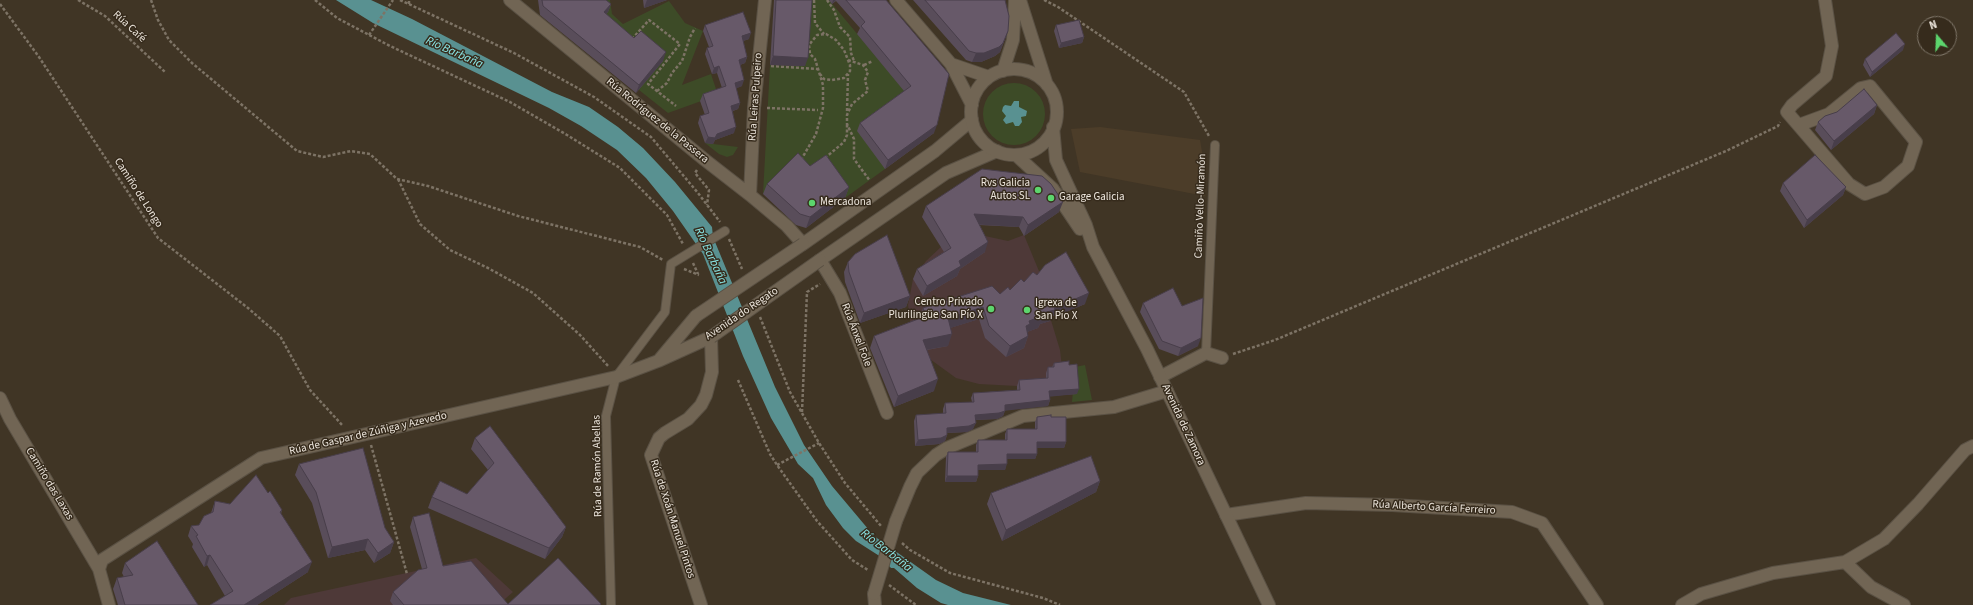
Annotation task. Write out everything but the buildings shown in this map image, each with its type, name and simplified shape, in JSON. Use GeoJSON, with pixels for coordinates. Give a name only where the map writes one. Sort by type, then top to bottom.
{"type":"FeatureCollection","features":[{"type":"Feature","properties":{"kind":"street","name":"Rúa Rodríguez de la Passera"},"geometry":{"type":"LineString","coordinates":[[510,0],[705,160],[750,195],[787,226],[802,244]]}},
{"type":"Feature","properties":{"kind":"street","name":"Rúa Leiras Pulpeiro"},"geometry":{"type":"LineString","coordinates":[[750,195],[754,108],[764,0]]}},
{"type":"Feature","properties":{"kind":"street"},"geometry":{"type":"LineString","coordinates":[[896,0],[951,64],[972,105]]}},
{"type":"Feature","properties":{"kind":"street"},"geometry":{"type":"LineString","coordinates":[[1003,71],[1013,40],[1015,0]]}},
{"type":"Feature","properties":{"kind":"street"},"geometry":{"type":"LineString","coordinates":[[1020,0],[1047,86],[1055,99],[1057,113],[1054,127],[1042,145],[1030,153],[1016,155],[996,151],[980,138],[972,120],[972,105],[976,92],[989,77],[1003,71],[1017,70],[1031,73],[1047,86]]}},
{"type":"Feature","properties":{"kind":"street"},"geometry":{"type":"LineString","coordinates":[[1799,125],[1829,114],[1861,88],[1870,86],[1916,142],[1908,166],[1884,187],[1865,194],[1849,184],[1787,112],[1792,105],[1826,76],[1832,46],[1825,0]]}},
{"type":"Feature","properties":{"kind":"street"},"geometry":{"type":"LineString","coordinates":[[951,64],[989,77]]}},
{"type":"Feature","properties":{"kind":"street","name":"Avenida do Regato"},"geometry":{"type":"LineString","coordinates":[[658,361],[696,316],[936,151],[972,120]]}},
{"type":"Feature","properties":{"kind":"street","name":"Avenida de Zamora"},"geometry":{"type":"LineString","coordinates":[[1054,127],[1056,160],[1086,225],[1093,247]]}},
{"type":"Feature","properties":{"kind":"street","name":"Avenida do Regato"},"geometry":{"type":"LineString","coordinates":[[658,361],[711,337],[946,173],[996,151]]}},
{"type":"Feature","properties":{"kind":"street","name":"Avenida de Zamora"},"geometry":{"type":"LineString","coordinates":[[1016,155],[1053,188],[1093,247],[1167,391],[1269,605]]}},
{"type":"Feature","properties":{"kind":"street","name":"Rúa Ánxel Fole"},"geometry":{"type":"LineString","coordinates":[[820,260],[840,293],[886,413]]}},
{"type":"Feature","properties":{"kind":"street","name":"Rúa de Xoán Manuel Pintos"},"geometry":{"type":"LineString","coordinates":[[701,605],[651,455],[659,438],[688,420],[701,405],[712,372],[711,337]]}},
{"type":"Feature","properties":{"kind":"street"},"geometry":{"type":"LineString","coordinates":[[1160,377],[1206,353],[1222,358]]}},
{"type":"Feature","properties":{"kind":"street","name":"Rúa de Gaspar de Zúñiga y Azevedo"},"geometry":{"type":"LineString","coordinates":[[100,565],[261,458],[352,437],[368,435],[616,377],[658,361]]}},
{"type":"Feature","properties":{"kind":"street"},"geometry":{"type":"LineString","coordinates":[[874,600],[896,521],[910,487],[930,459],[947,448],[1023,416],[1114,407],[1167,391]]}},
{"type":"Feature","properties":{"kind":"street","name":"Camiño das Laxas"},"geometry":{"type":"LineString","coordinates":[[0,398],[10,420],[100,565],[109,605]]}},
{"type":"Feature","properties":{"kind":"street"},"geometry":{"type":"LineString","coordinates":[[1682,605],[1701,594],[1772,573],[1845,562],[1884,539],[1918,504],[1965,450],[1973,446]]}},
{"type":"Feature","properties":{"kind":"street","name":"Rúa Alberto García Ferreiro"},"geometry":{"type":"LineString","coordinates":[[1226,515],[1306,503],[1392,505],[1512,512],[1542,523],[1597,605]]}},
{"type":"Feature","properties":{"kind":"street"},"geometry":{"type":"LineString","coordinates":[[1845,562],[1871,587],[1904,605]]}},
{"type":"Feature","properties":{"kind":"lane","name":"Camiño Vello-Miramón"},"geometry":{"type":"LineString","coordinates":[[1206,353],[1215,145]]}},
{"type":"Feature","properties":{"kind":"lane"},"geometry":{"type":"LineString","coordinates":[[671,264],[725,231]]}},
{"type":"Feature","properties":{"kind":"lane","name":"Rúa de Ramón Abellas"},"geometry":{"type":"LineString","coordinates":[[611,605],[606,416],[616,377],[665,312],[671,264]]}},
{"type":"Feature","properties":{"kind":"path","name":"Rúa Café"},"geometry":{"type":"LineString","coordinates":[[78,0],[105,16],[165,72]]}},
{"type":"Feature","properties":{"kind":"path"},"geometry":{"type":"LineString","coordinates":[[151,0],[158,20],[169,40],[192,63],[297,151],[322,157],[351,151],[370,154],[398,179],[420,224],[450,250],[488,268],[533,293],[580,335],[604,360],[616,377]]}},
{"type":"Feature","properties":{"kind":"path"},"geometry":{"type":"LineString","coordinates":[[315,0],[337,18],[369,35],[510,102],[620,168],[667,215],[691,251],[699,275]]}},
{"type":"Feature","properties":{"kind":"path"},"geometry":{"type":"LineString","coordinates":[[369,35],[393,0]]}},
{"type":"Feature","properties":{"kind":"path"},"geometry":{"type":"LineString","coordinates":[[408,4],[409,0]]}},
{"type":"Feature","properties":{"kind":"path"},"geometry":{"type":"LineString","coordinates":[[814,0],[815,23],[825,34],[836,40],[844,50],[850,71],[848,74],[847,134],[844,142],[824,158]]}},
{"type":"Feature","properties":{"kind":"path"},"geometry":{"type":"LineString","coordinates":[[827,0],[834,10],[840,27],[850,37],[851,53],[854,62]]}},
{"type":"Feature","properties":{"kind":"path","name":"Camiño Vello-Miramón"},"geometry":{"type":"LineString","coordinates":[[1044,0],[1058,7],[1184,92],[1215,145]]}},
{"type":"Feature","properties":{"kind":"path","name":"Camiño de Longo"},"geometry":{"type":"LineString","coordinates":[[0,4],[39,57],[158,238],[248,308],[280,336],[310,390],[352,437]]}},
{"type":"Feature","properties":{"kind":"path"},"geometry":{"type":"LineString","coordinates":[[627,35],[632,39],[649,20],[680,44],[648,84],[676,106]]}},
{"type":"Feature","properties":{"kind":"path"},"geometry":{"type":"LineString","coordinates":[[657,91],[667,83],[672,73],[682,61],[690,37],[695,28]]}},
{"type":"Feature","properties":{"kind":"path"},"geometry":{"type":"LineString","coordinates":[[825,34],[817,35],[809,45],[810,54],[815,59],[817,69],[824,79],[832,80],[844,78],[848,74]]}},
{"type":"Feature","properties":{"kind":"path"},"geometry":{"type":"LineString","coordinates":[[847,115],[854,101],[868,91],[865,80],[868,72],[863,65],[848,60]]}},
{"type":"Feature","properties":{"kind":"path"},"geometry":{"type":"LineString","coordinates":[[863,65],[873,61]]}},
{"type":"Feature","properties":{"kind":"path"},"geometry":{"type":"LineString","coordinates":[[758,65],[817,69]]}},
{"type":"Feature","properties":{"kind":"path"},"geometry":{"type":"LineString","coordinates":[[799,163],[814,139],[821,118],[823,96],[820,74]]}},
{"type":"Feature","properties":{"kind":"path"},"geometry":{"type":"LineString","coordinates":[[754,108],[818,110]]}},
{"type":"Feature","properties":{"kind":"path"},"geometry":{"type":"LineString","coordinates":[[847,124],[854,139],[854,159],[878,192]]}},
{"type":"Feature","properties":{"kind":"path"},"geometry":{"type":"LineString","coordinates":[[1222,358],[1296,331],[1726,151],[1778,126]]}},
{"type":"Feature","properties":{"kind":"path"},"geometry":{"type":"LineString","coordinates":[[705,160],[695,173],[709,190],[707,205]]}},
{"type":"Feature","properties":{"kind":"path"},"geometry":{"type":"LineString","coordinates":[[398,179],[428,186],[518,216],[640,247],[671,264]]}},
{"type":"Feature","properties":{"kind":"path"},"geometry":{"type":"LineString","coordinates":[[802,412],[806,292],[830,277]]}},
{"type":"Feature","properties":{"kind":"path"},"geometry":{"type":"LineString","coordinates":[[738,380],[764,441],[777,466],[817,521],[852,560],[873,574]]}},
{"type":"Feature","properties":{"kind":"path"},"geometry":{"type":"LineString","coordinates":[[368,435],[408,574]]}},
{"type":"Feature","properties":{"kind":"path"},"geometry":{"type":"LineString","coordinates":[[777,466],[819,443]]}},
{"type":"Feature","properties":{"kind":"path"},"geometry":{"type":"LineString","coordinates":[[884,582],[916,605]]}},
{"type":"Feature","properties":{"kind":"shaded area"},"geometry":{"type":"Polygon","coordinates":[[[1100,127],[1200,140],[1205,170],[1205,196],[1080,172],[1071,129],[1100,127]]]}},
{"type":"Feature","properties":{"kind":"shaded area","name":"Centro Privado Plurilingüe San Pío X"},"geometry":{"type":"Polygon","coordinates":[[[1024,235],[1041,276],[1061,264],[1085,304],[1050,317],[1060,350],[1062,367],[1046,383],[1017,386],[979,384],[956,378],[923,354],[912,332],[908,305],[913,279],[926,261],[942,246],[985,236],[1008,241],[1024,235]]]}},
{"type":"Feature","properties":{"kind":"shaded area"},"geometry":{"type":"Polygon","coordinates":[[[476,558],[513,592],[498,605],[284,605],[291,598],[476,558]]]}},
{"type":"Feature","properties":{"kind":"green space"},"geometry":{"type":"Polygon","coordinates":[[[592,0],[610,0],[612,14],[623,24],[669,1],[685,23],[703,31],[682,85],[711,74],[718,95],[668,113],[639,90],[631,47],[592,0]]]}},
{"type":"Feature","properties":{"kind":"green space"},"geometry":{"type":"Polygon","coordinates":[[[810,0],[829,0],[908,95],[885,169],[845,198],[763,194],[770,65],[805,66],[810,0]]]}},
{"type":"Feature","properties":{"kind":"green space"},"geometry":{"type":"Polygon","coordinates":[[[1014,83],[1026,86],[1036,92],[1042,102],[1045,114],[1042,126],[1036,136],[1026,142],[1014,145],[1002,142],[992,136],[986,126],[983,114],[986,102],[992,92],[1002,86],[1014,83]]]}},
{"type":"Feature","properties":{"kind":"green space"},"geometry":{"type":"Polygon","coordinates":[[[705,143],[738,147],[733,155],[727,157],[719,154],[705,143]]]}},
{"type":"Feature","properties":{"kind":"green space"},"geometry":{"type":"Polygon","coordinates":[[[1085,365],[1092,400],[1072,402],[1075,367],[1085,365]]]}},
{"type":"Feature","properties":{"kind":"water","name":"Río Barbaña"},"geometry":{"type":"Polygon","coordinates":[[[336,0],[371,0],[412,19],[552,92],[589,107],[618,127],[643,148],[675,182],[712,227],[713,237],[775,387],[804,445],[832,486],[874,536],[936,580],[963,593],[1011,605],[948,605],[941,603],[917,588],[894,568],[891,568],[881,557],[856,541],[843,528],[826,505],[813,478],[798,464],[771,418],[743,356],[703,254],[673,211],[646,178],[617,150],[581,126],[549,108],[373,23],[336,0]]]}},
{"type":"Feature","properties":{"kind":"water"},"geometry":{"type":"Polygon","coordinates":[[[1014,101],[1019,101],[1019,107],[1027,111],[1026,116],[1021,117],[1022,122],[1019,126],[1015,126],[1013,122],[1006,124],[1003,120],[1006,116],[1002,111],[1003,107],[1005,105],[1011,106],[1014,101]]]}},
{"type":"Feature","properties":{"kind":"place","name":"Rvs Galicia Autos SL"},"geometry":{"type":"Point","coordinates":[1038,190]}},
{"type":"Feature","properties":{"kind":"place","name":"Garage Galicia"},"geometry":{"type":"Point","coordinates":[1051,198]}},
{"type":"Feature","properties":{"kind":"place","name":"Mercadona"},"geometry":{"type":"Point","coordinates":[812,203]}},
{"type":"Feature","properties":{"kind":"place","name":"Centro Privado Plurilingüe San Pío X"},"geometry":{"type":"Point","coordinates":[991,309]}},
{"type":"Feature","properties":{"kind":"place","name":"Igrexa de San Pío X"},"geometry":{"type":"Point","coordinates":[1027,310]}}]}
